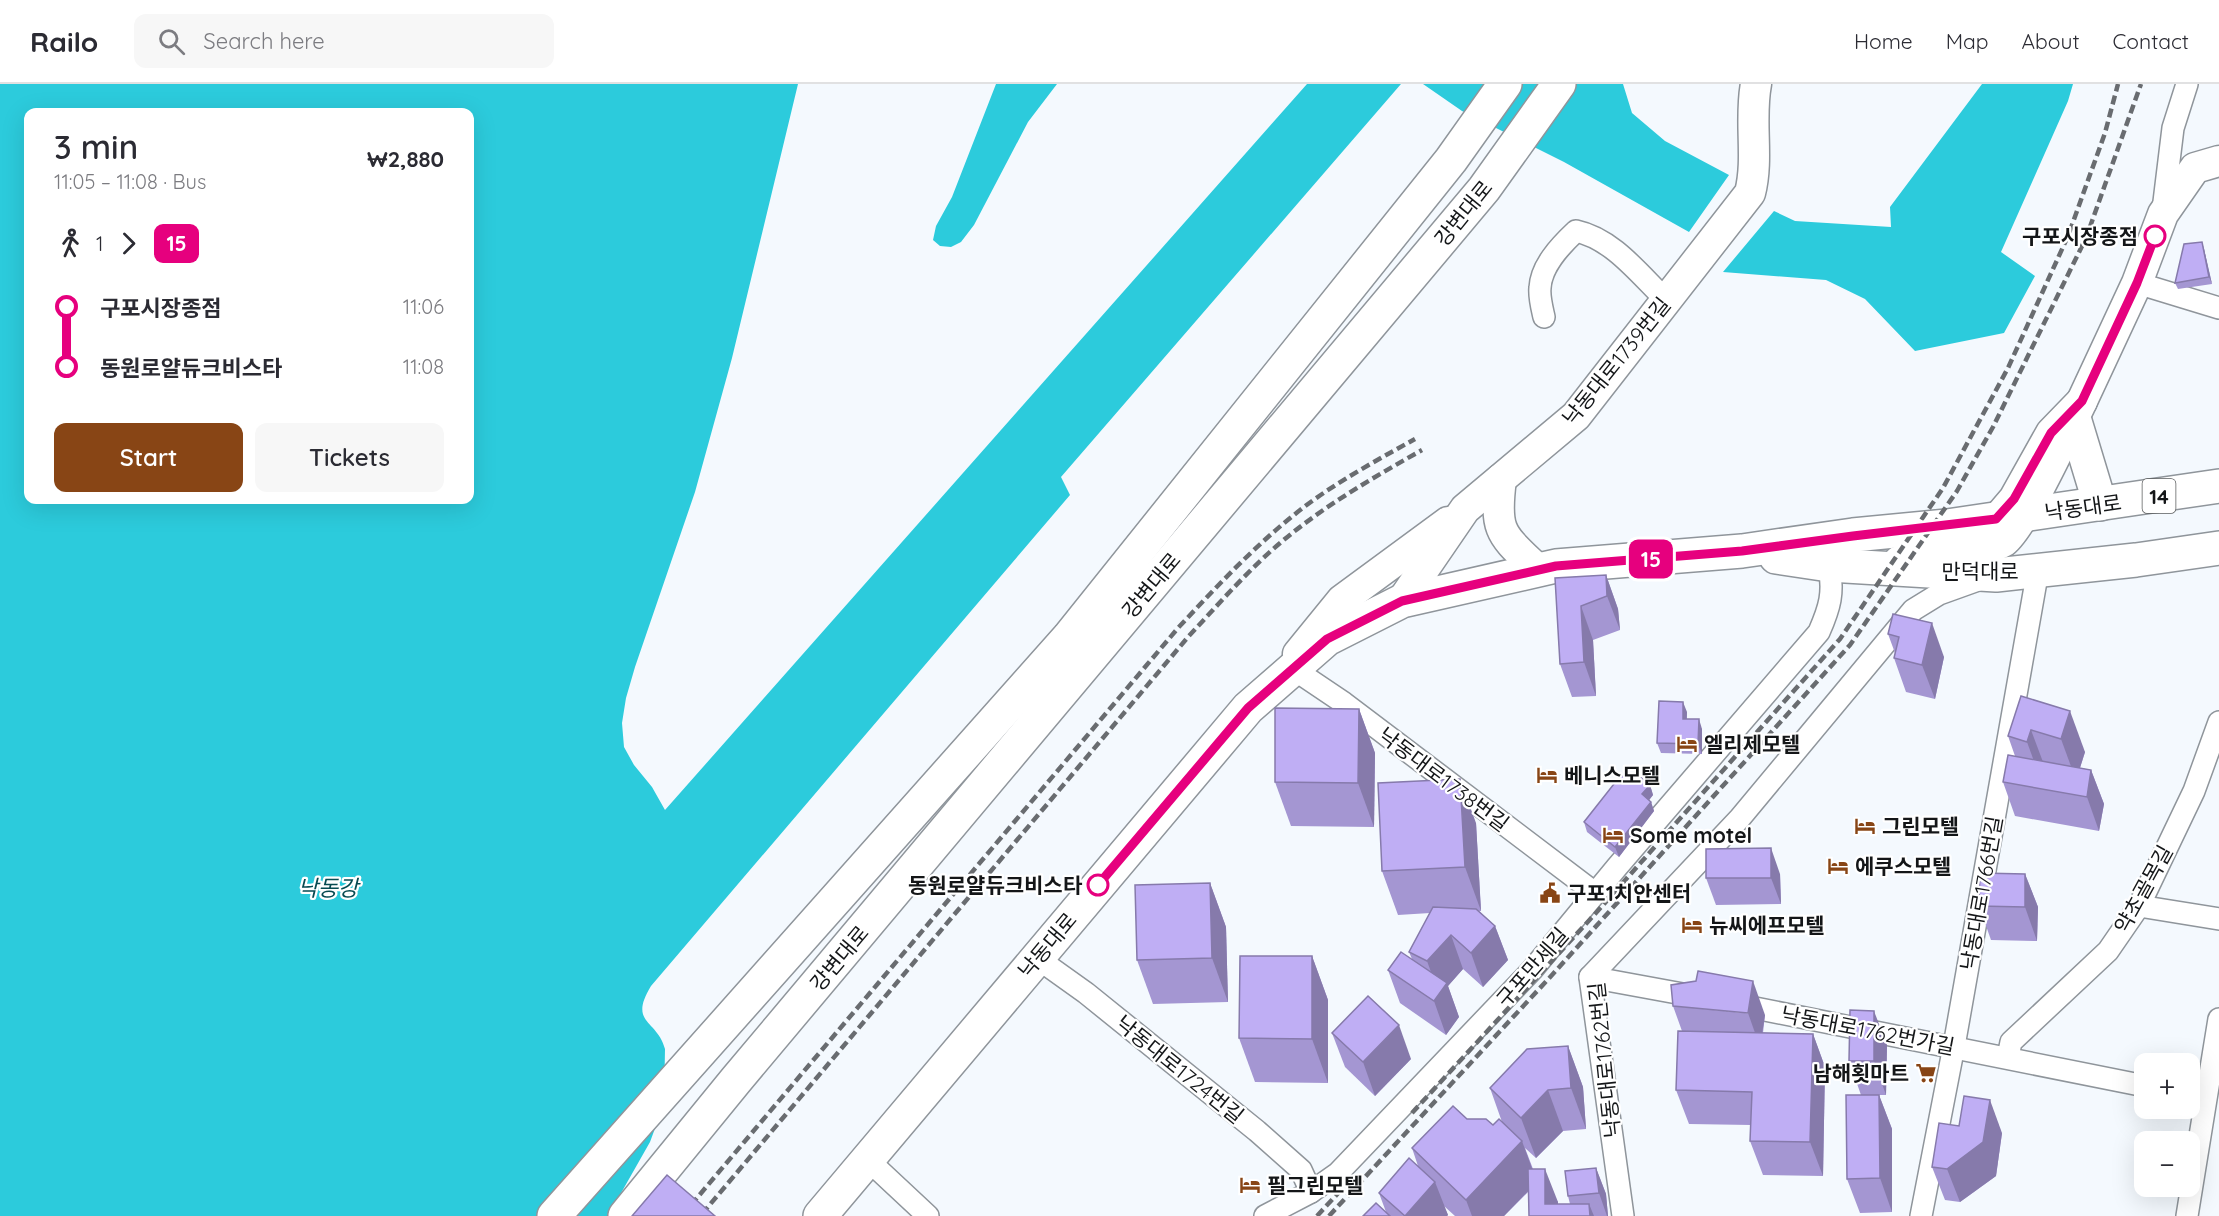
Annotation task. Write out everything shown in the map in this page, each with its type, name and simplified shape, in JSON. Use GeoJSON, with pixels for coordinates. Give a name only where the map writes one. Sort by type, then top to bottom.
{"type":"FeatureCollection","features":[{"type":"Feature","properties":{"kind":"main road","name":"강변대로"},"geometry":{"type":"LineString","coordinates":[[554,1216],[1069,638],[1451,160],[1505,84]]}},
{"type":"Feature","properties":{"kind":"main road","name":"강변대로"},"geometry":{"type":"LineString","coordinates":[[625,1216],[736,1080],[1484,189],[1559,84]]}},
{"type":"Feature","properties":{"kind":"main road"},"geometry":{"type":"LineString","coordinates":[[2078,410],[2100,504]]}},
{"type":"Feature","properties":{"kind":"main road","name":"낙동대로"},"geometry":{"type":"LineString","coordinates":[[820,1216],[1248,708],[1327,639],[1402,601],[1556,566],[1742,551],[2010,517],[2219,486]]}},
{"type":"Feature","properties":{"kind":"main road","name":"만덕대로"},"geometry":{"type":"LineString","coordinates":[[1742,551],[1845,566],[1996,574],[2136,560],[2219,548]]}},
{"type":"Feature","properties":{"kind":"street","name":"낙동대로1739번길"},"geometry":{"type":"LineString","coordinates":[[1402,601],[1465,509],[1576,416],[1750,193],[1755,176],[1753,131],[1756,84]]}},
{"type":"Feature","properties":{"kind":"street"},"geometry":{"type":"LineString","coordinates":[[1845,566],[1983,548],[2004,542],[2010,517],[2078,410],[2137,283],[2163,214],[2173,128],[2187,84]]}},
{"type":"Feature","properties":{"kind":"street"},"geometry":{"type":"LineString","coordinates":[[2163,214],[2195,168],[2219,161]]}},
{"type":"Feature","properties":{"kind":"street"},"geometry":{"type":"LineString","coordinates":[[1544,317],[1539,290],[1542,275],[1551,259],[1576,231],[1591,234],[1606,243],[1666,300]]}},
{"type":"Feature","properties":{"kind":"street"},"geometry":{"type":"LineString","coordinates":[[2137,283],[2219,308]]}},
{"type":"Feature","properties":{"kind":"street"},"geometry":{"type":"LineString","coordinates":[[1501,479],[1497,508],[1499,525],[1509,541],[1538,570]]}},
{"type":"Feature","properties":{"kind":"street"},"geometry":{"type":"LineString","coordinates":[[1282,677],[1342,600],[1465,509]]}},
{"type":"Feature","properties":{"kind":"street","name":"구포만세길"},"geometry":{"type":"LineString","coordinates":[[1265,1216],[1311,1192],[1338,1173],[1532,970],[1595,893],[1820,632],[1829,609],[1833,587],[1845,566]]}},
{"type":"Feature","properties":{"kind":"street","name":"낙동대로1766번길"},"geometry":{"type":"LineString","coordinates":[[1921,1216],[1954,1046],[2038,570]]}},
{"type":"Feature","properties":{"kind":"street","name":"낙동대로1762번길"},"geometry":{"type":"LineString","coordinates":[[1623,1216],[1590,977],[1740,818],[1913,610],[1939,594],[1996,574]]}},
{"type":"Feature","properties":{"kind":"street","name":"낙동대로1738번길"},"geometry":{"type":"LineString","coordinates":[[1282,677],[1344,703],[1595,893]]}},
{"type":"Feature","properties":{"kind":"street","name":"약초골목길"},"geometry":{"type":"LineString","coordinates":[[2008,1058],[2011,1042],[2108,951],[2139,906],[2194,791],[2219,722]]}},
{"type":"Feature","properties":{"kind":"street"},"geometry":{"type":"LineString","coordinates":[[2139,906],[2219,919]]}},
{"type":"Feature","properties":{"kind":"street","name":"낙동대로1724번길"},"geometry":{"type":"LineString","coordinates":[[1037,958],[1086,993],[1257,1131],[1301,1170],[1311,1192]]}},
{"type":"Feature","properties":{"kind":"street","name":"낙동대로1762번가길"},"geometry":{"type":"LineString","coordinates":[[1590,977],[1954,1046],[2134,1084]]}},
{"type":"Feature","properties":{"kind":"street"},"geometry":{"type":"LineString","coordinates":[[2187,1216],[2219,1019]]}},
{"type":"Feature","properties":{"kind":"street"},"geometry":{"type":"LineString","coordinates":[[867,1159],[928,1216]]}},
{"type":"Feature","properties":{"kind":"water","name":"낙동강"},"geometry":{"type":"Polygon","coordinates":[[[0,84],[798,84],[732,358],[695,492],[626,698],[622,723],[624,747],[665,810],[1307,84],[1401,84],[1061,477],[1070,495],[651,986],[642,1008],[643,1015],[661,1039],[665,1049],[664,1104],[650,1142],[608,1216],[0,1216],[0,84]]]}},
{"type":"Feature","properties":{"kind":"water"},"geometry":{"type":"Polygon","coordinates":[[[996,84],[1057,84],[1028,122],[974,225],[961,242],[951,247],[940,246],[933,240],[936,226],[952,197],[996,84]]]}},
{"type":"Feature","properties":{"kind":"water"},"geometry":{"type":"Polygon","coordinates":[[[1423,84],[1623,84],[1632,113],[1665,141],[1729,175],[1689,232],[1564,162],[1462,111],[1423,84]]]}},
{"type":"Feature","properties":{"kind":"water"},"geometry":{"type":"Polygon","coordinates":[[[1982,84],[2073,84],[2068,101],[2001,252],[2035,276],[2004,333],[1915,351],[1865,299],[1826,280],[1723,272],[1774,211],[1795,221],[1891,227],[1890,207],[1982,84]]]}},
{"type":"Feature","properties":{"kind":"building"},"geometry":{"type":"Polygon","coordinates":[[[2202,242],[2209,277],[2175,283],[2184,244],[2202,242]]]}},
{"type":"Feature","properties":{"kind":"building"},"geometry":{"type":"Polygon","coordinates":[[[1606,575],[1607,596],[1581,606],[1584,662],[1560,664],[1555,578],[1606,575]]]}},
{"type":"Feature","properties":{"kind":"building"},"geometry":{"type":"Polygon","coordinates":[[[1893,614],[1932,623],[1922,665],[1894,658],[1899,637],[1888,634],[1893,614]]]}},
{"type":"Feature","properties":{"kind":"building"},"geometry":{"type":"Polygon","coordinates":[[[2021,696],[2070,711],[2061,739],[2031,730],[2027,742],[2008,736],[2021,696]]]}},
{"type":"Feature","properties":{"kind":"building"},"geometry":{"type":"Polygon","coordinates":[[[1659,701],[1683,702],[1683,719],[1699,719],[1698,744],[1657,743],[1659,701]]]}},
{"type":"Feature","properties":{"kind":"building"},"geometry":{"type":"Polygon","coordinates":[[[1275,708],[1359,709],[1358,783],[1275,782],[1275,708]]]}},
{"type":"Feature","properties":{"kind":"building"},"geometry":{"type":"Polygon","coordinates":[[[2008,755],[2091,770],[2087,797],[2003,782],[2008,755]]]}},
{"type":"Feature","properties":{"kind":"building"},"geometry":{"type":"Polygon","coordinates":[[[1621,775],[1632,783],[1638,775],[1650,785],[1642,794],[1651,802],[1615,847],[1584,822],[1621,775]]]}},
{"type":"Feature","properties":{"kind":"building"},"geometry":{"type":"Polygon","coordinates":[[[1460,779],[1465,867],[1382,871],[1378,783],[1460,779]]]}},
{"type":"Feature","properties":{"kind":"building"},"geometry":{"type":"Polygon","coordinates":[[[1771,848],[1771,878],[1706,878],[1706,849],[1771,848]]]}},
{"type":"Feature","properties":{"kind":"building"},"geometry":{"type":"Polygon","coordinates":[[[1980,873],[2025,874],[2025,907],[1979,906],[1980,873]]]}},
{"type":"Feature","properties":{"kind":"building"},"geometry":{"type":"Polygon","coordinates":[[[1210,883],[1212,958],[1137,960],[1135,885],[1210,883]]]}},
{"type":"Feature","properties":{"kind":"building"},"geometry":{"type":"Polygon","coordinates":[[[1433,907],[1476,909],[1495,926],[1471,953],[1451,935],[1427,961],[1409,952],[1433,907]]]}},
{"type":"Feature","properties":{"kind":"building"},"geometry":{"type":"Polygon","coordinates":[[[1401,952],[1447,983],[1434,1001],[1388,970],[1401,952]]]}},
{"type":"Feature","properties":{"kind":"building"},"geometry":{"type":"Polygon","coordinates":[[[1240,956],[1312,956],[1312,1039],[1239,1038],[1240,956]]]}},
{"type":"Feature","properties":{"kind":"building"},"geometry":{"type":"Polygon","coordinates":[[[1698,971],[1753,981],[1748,1013],[1673,1006],[1671,985],[1696,981],[1698,971]]]}},
{"type":"Feature","properties":{"kind":"building"},"geometry":{"type":"Polygon","coordinates":[[[1368,996],[1399,1025],[1363,1062],[1332,1033],[1368,996]]]}},
{"type":"Feature","properties":{"kind":"building"},"geometry":{"type":"Polygon","coordinates":[[[1850,1010],[1874,1011],[1874,1061],[1849,1061],[1850,1010]]]}},
{"type":"Feature","properties":{"kind":"building"},"geometry":{"type":"Polygon","coordinates":[[[1678,1031],[1813,1034],[1810,1142],[1750,1141],[1752,1092],[1676,1090],[1678,1031]]]}},
{"type":"Feature","properties":{"kind":"building"},"geometry":{"type":"Polygon","coordinates":[[[1568,1046],[1571,1088],[1548,1090],[1521,1118],[1490,1088],[1527,1049],[1568,1046]]]}},
{"type":"Feature","properties":{"kind":"building"},"geometry":{"type":"Polygon","coordinates":[[[1846,1095],[1879,1095],[1880,1178],[1847,1179],[1846,1095]]]}},
{"type":"Feature","properties":{"kind":"building"},"geometry":{"type":"Polygon","coordinates":[[[1964,1096],[1990,1100],[1983,1142],[1947,1169],[1932,1167],[1939,1123],[1959,1126],[1964,1096]]]}},
{"type":"Feature","properties":{"kind":"building"},"geometry":{"type":"Polygon","coordinates":[[[1453,1106],[1467,1119],[1486,1119],[1493,1125],[1499,1119],[1522,1141],[1466,1200],[1412,1148],[1453,1106]]]}},
{"type":"Feature","properties":{"kind":"building"},"geometry":{"type":"Polygon","coordinates":[[[1409,1158],[1435,1182],[1405,1216],[1379,1193],[1409,1158]]]}},
{"type":"Feature","properties":{"kind":"building"},"geometry":{"type":"Polygon","coordinates":[[[1596,1168],[1599,1193],[1568,1196],[1565,1171],[1596,1168]]]}},
{"type":"Feature","properties":{"kind":"building"},"geometry":{"type":"Polygon","coordinates":[[[1528,1169],[1545,1169],[1545,1204],[1589,1204],[1590,1216],[1529,1216],[1528,1169]]]}},
{"type":"Feature","properties":{"kind":"building"},"geometry":{"type":"Polygon","coordinates":[[[667,1175],[715,1216],[632,1216],[667,1175]]]}},
{"type":"Feature","properties":{"kind":"building"},"geometry":{"type":"Polygon","coordinates":[[[1376,1203],[1390,1216],[1363,1216],[1376,1203]]]}},
{"type":"Feature","properties":{"kind":"railway"},"geometry":{"type":"LineString","coordinates":[[1412,1113],[1595,914],[1840,639],[1943,488],[2008,368],[2068,236],[2105,133],[2118,84]]}},
{"type":"Feature","properties":{"kind":"railway"},"geometry":{"type":"LineString","coordinates":[[1329,1216],[1552,975],[1850,645],[1957,491],[1993,427],[2086,238],[2141,84]]}},
{"type":"Feature","properties":{"kind":"railway"},"geometry":{"type":"LineString","coordinates":[[691,1205],[1178,628],[1209,595],[1257,547],[1308,504],[1347,478],[1415,439]]}},
{"type":"Feature","properties":{"kind":"railway"},"geometry":{"type":"LineString","coordinates":[[702,1214],[1188,637],[1229,593],[1289,535],[1363,484],[1422,450]]}},
{"type":"Feature","properties":{"kind":"railway"},"geometry":{"type":"LineString","coordinates":[[1317,1216],[1341,1190]]}},
{"type":"Feature","properties":{"kind":"bus line","name":"15"},"geometry":{"type":"LineString","coordinates":[[1098,885],[1248,708],[1327,639],[1402,601],[1556,566],[1742,551],[1996,519],[2014,499],[2051,433],[2082,401],[2137,283],[2155,236]]}},
{"type":"Feature","properties":{"kind":"place","name":"구포시장종점"},"geometry":{"type":"Point","coordinates":[2155,236]}},
{"type":"Feature","properties":{"kind":"place","name":"엘리제모텔"},"geometry":{"type":"Point","coordinates":[1687,744]}},
{"type":"Feature","properties":{"kind":"place","name":"베니스모텔"},"geometry":{"type":"Point","coordinates":[1547,775]}},
{"type":"Feature","properties":{"kind":"place","name":"그린모텔"},"geometry":{"type":"Point","coordinates":[1865,826]}},
{"type":"Feature","properties":{"kind":"place","name":"Some motel"},"geometry":{"type":"Point","coordinates":[1613,835]}},
{"type":"Feature","properties":{"kind":"place","name":"에쿠스모텔"},"geometry":{"type":"Point","coordinates":[1838,866]}},
{"type":"Feature","properties":{"kind":"place","name":"동원로얄듀크비스타"},"geometry":{"type":"Point","coordinates":[1098,885]}},
{"type":"Feature","properties":{"kind":"place","name":"구포1치안센터"},"geometry":{"type":"Point","coordinates":[1550,893]}},
{"type":"Feature","properties":{"kind":"place","name":"뉴씨에프모텔"},"geometry":{"type":"Point","coordinates":[1692,925]}},
{"type":"Feature","properties":{"kind":"place","name":"남해횟마트"},"geometry":{"type":"Point","coordinates":[1926,1073]}},
{"type":"Feature","properties":{"kind":"place","name":"필그린모텔"},"geometry":{"type":"Point","coordinates":[1250,1185]}}]}
